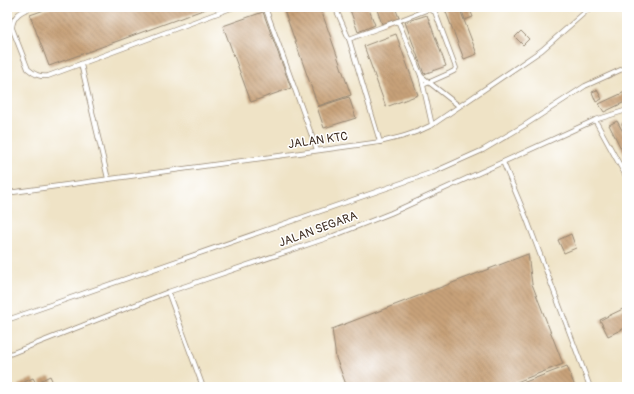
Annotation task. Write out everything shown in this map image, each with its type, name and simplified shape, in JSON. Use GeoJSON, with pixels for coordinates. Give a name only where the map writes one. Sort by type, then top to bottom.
{"type":"FeatureCollection","features":[{"type":"Feature","properties":{"kind":"lane"},"geometry":{"type":"LineString","coordinates":[[33,7],[16,16],[9,29],[28,69],[34,74],[41,76],[48,76],[234,7]]}},
{"type":"Feature","properties":{"kind":"lane"},"geometry":{"type":"LineString","coordinates":[[265,7],[317,150]]}},
{"type":"Feature","properties":{"kind":"lane"},"geometry":{"type":"LineString","coordinates":[[335,7],[349,39],[380,142]]}},
{"type":"Feature","properties":{"kind":"lane","name":"JALAN KTC"},"geometry":{"type":"LineString","coordinates":[[7,193],[380,142],[414,134],[432,124],[542,50],[591,7]]}},
{"type":"Feature","properties":{"kind":"lane"},"geometry":{"type":"LineString","coordinates":[[349,39],[429,9],[435,12],[456,68],[454,71],[423,85]]}},
{"type":"Feature","properties":{"kind":"lane"},"geometry":{"type":"LineString","coordinates":[[398,21],[421,76],[432,124]]}},
{"type":"Feature","properties":{"kind":"lane"},"geometry":{"type":"LineString","coordinates":[[81,64],[108,179]]}},
{"type":"Feature","properties":{"kind":"lane"},"geometry":{"type":"LineString","coordinates":[[8,320],[436,171],[483,150],[585,86],[627,67]]}},
{"type":"Feature","properties":{"kind":"lane"},"geometry":{"type":"LineString","coordinates":[[421,76],[459,106]]}},
{"type":"Feature","properties":{"kind":"lane","name":"JALAN SEGARA"},"geometry":{"type":"LineString","coordinates":[[10,354],[168,292],[333,236],[391,212],[595,120],[627,110]]}},
{"type":"Feature","properties":{"kind":"lane"},"geometry":{"type":"LineString","coordinates":[[595,120],[627,178]]}},
{"type":"Feature","properties":{"kind":"lane"},"geometry":{"type":"LineString","coordinates":[[503,162],[526,217],[590,387]]}},
{"type":"Feature","properties":{"kind":"lane"},"geometry":{"type":"LineString","coordinates":[[168,292],[203,387]]}},
{"type":"Feature","properties":{"kind":"building"},"geometry":{"type":"Polygon","coordinates":[[[53,7],[211,7],[49,66],[30,15],[53,7]]]}},
{"type":"Feature","properties":{"kind":"building"},"geometry":{"type":"Polygon","coordinates":[[[283,7],[320,7],[351,95],[318,106],[283,7]]]}},
{"type":"Feature","properties":{"kind":"building"},"geometry":{"type":"Polygon","coordinates":[[[349,7],[368,7],[375,25],[358,32],[349,7]]]}},
{"type":"Feature","properties":{"kind":"building"},"geometry":{"type":"Polygon","coordinates":[[[376,7],[395,7],[399,18],[382,24],[376,7]]]}},
{"type":"Feature","properties":{"kind":"building"},"geometry":{"type":"Polygon","coordinates":[[[444,7],[459,7],[477,54],[464,59],[444,7]]]}},
{"type":"Feature","properties":{"kind":"building"},"geometry":{"type":"Polygon","coordinates":[[[461,7],[469,7],[473,17],[465,20],[461,7]]]}},
{"type":"Feature","properties":{"kind":"building"},"geometry":{"type":"Polygon","coordinates":[[[263,12],[291,88],[251,102],[223,26],[263,12]]]}},
{"type":"Feature","properties":{"kind":"building"},"geometry":{"type":"Polygon","coordinates":[[[427,15],[446,66],[424,74],[405,22],[427,15]]]}},
{"type":"Feature","properties":{"kind":"building"},"geometry":{"type":"Polygon","coordinates":[[[521,31],[529,39],[523,45],[515,37],[521,31]]]}},
{"type":"Feature","properties":{"kind":"building"},"geometry":{"type":"Polygon","coordinates":[[[396,34],[418,95],[386,107],[364,46],[396,34]]]}},
{"type":"Feature","properties":{"kind":"building"},"geometry":{"type":"Polygon","coordinates":[[[597,90],[602,99],[596,102],[592,92],[597,90]]]}},
{"type":"Feature","properties":{"kind":"building"},"geometry":{"type":"Polygon","coordinates":[[[627,91],[627,101],[604,112],[599,104],[627,91]]]}},
{"type":"Feature","properties":{"kind":"building"},"geometry":{"type":"Polygon","coordinates":[[[349,97],[356,118],[324,128],[317,107],[349,97]]]}},
{"type":"Feature","properties":{"kind":"building"},"geometry":{"type":"Polygon","coordinates":[[[617,121],[627,139],[627,160],[609,125],[617,121]]]}},
{"type":"Feature","properties":{"kind":"building"},"geometry":{"type":"Polygon","coordinates":[[[627,122],[627,131],[626,132],[622,124],[627,122]]]}},
{"type":"Feature","properties":{"kind":"building"},"geometry":{"type":"Polygon","coordinates":[[[571,234],[576,248],[564,253],[558,240],[571,234]]]}},
{"type":"Feature","properties":{"kind":"building"},"geometry":{"type":"Polygon","coordinates":[[[528,254],[532,284],[563,364],[504,387],[347,387],[336,358],[332,329],[528,254]]]}},
{"type":"Feature","properties":{"kind":"building"},"geometry":{"type":"Polygon","coordinates":[[[627,307],[627,327],[608,336],[600,320],[627,307]]]}},
{"type":"Feature","properties":{"kind":"building"},"geometry":{"type":"Polygon","coordinates":[[[567,366],[575,387],[512,387],[567,366]]]}},
{"type":"Feature","properties":{"kind":"building"},"geometry":{"type":"Polygon","coordinates":[[[50,376],[55,387],[42,387],[40,381],[50,376]]]}},
{"type":"Feature","properties":{"kind":"building"},"geometry":{"type":"Polygon","coordinates":[[[33,378],[38,387],[19,387],[18,385],[33,378]]]}}]}
